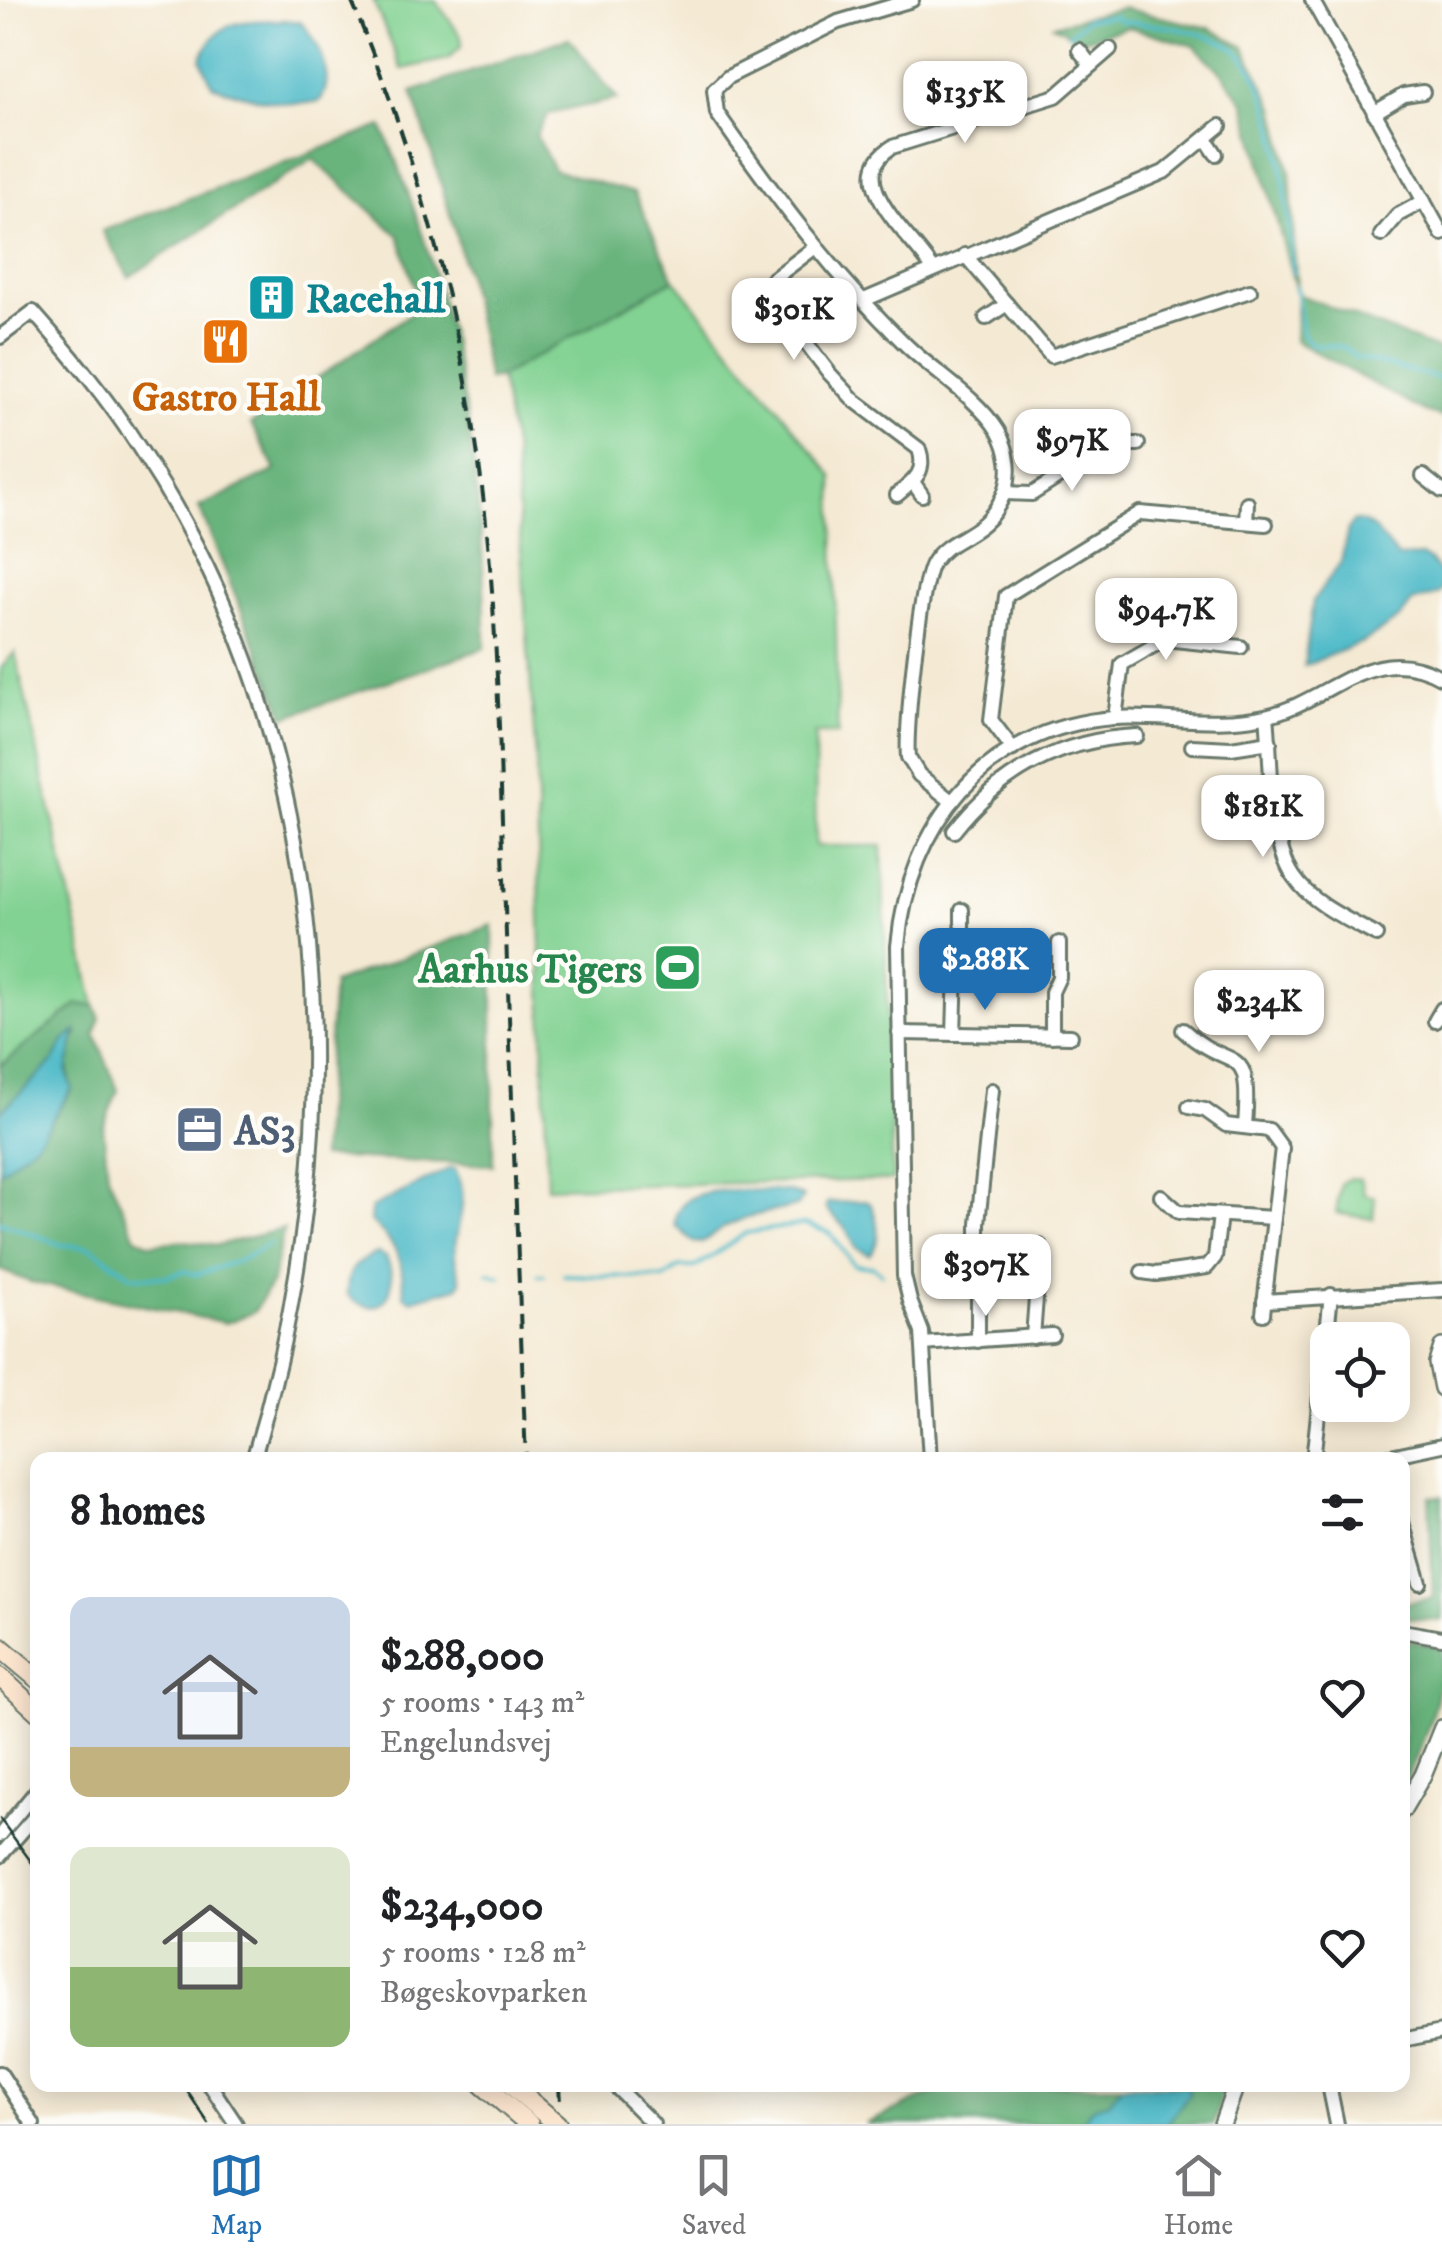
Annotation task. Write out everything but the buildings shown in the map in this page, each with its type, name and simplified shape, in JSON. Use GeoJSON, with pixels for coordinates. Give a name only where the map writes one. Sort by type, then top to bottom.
{"type":"FeatureCollection","features":[{"type":"Feature","properties":{"kind":"main road"},"geometry":{"type":"LineString","coordinates":[[0,1647],[30,1672]]}},
{"type":"Feature","properties":{"kind":"main road"},"geometry":{"type":"LineString","coordinates":[[0,1668],[30,1691]]}},
{"type":"Feature","properties":{"kind":"main road"},"geometry":{"type":"LineString","coordinates":[[0,1677],[30,1705]]}},
{"type":"Feature","properties":{"kind":"main road"},"geometry":{"type":"LineString","coordinates":[[492,2092],[529,2124]]}},
{"type":"Feature","properties":{"kind":"main road"},"geometry":{"type":"LineString","coordinates":[[519,2092],[556,2124]]}},
{"type":"Feature","properties":{"kind":"street"},"geometry":{"type":"LineString","coordinates":[[912,0],[838,22],[728,76],[714,90],[717,113],[814,248],[904,343],[989,418],[1007,452],[1005,493],[981,529],[934,560],[923,591],[908,757],[919,775],[950,800]]}},
{"type":"Feature","properties":{"kind":"street"},"geometry":{"type":"LineString","coordinates":[[1317,2],[1424,201],[1436,212],[1442,234]]}},
{"type":"Feature","properties":{"kind":"street"},"geometry":{"type":"LineString","coordinates":[[933,269],[875,193],[872,177],[877,160],[892,147],[1056,96],[1110,49]]}},
{"type":"Feature","properties":{"kind":"street"},"geometry":{"type":"LineString","coordinates":[[1078,50],[1091,65]]}},
{"type":"Feature","properties":{"kind":"street"},"geometry":{"type":"LineString","coordinates":[[1374,112],[1404,95],[1423,92]]}},
{"type":"Feature","properties":{"kind":"street"},"geometry":{"type":"LineString","coordinates":[[864,300],[1164,172],[1220,126]]}},
{"type":"Feature","properties":{"kind":"street"},"geometry":{"type":"LineString","coordinates":[[1206,138],[1216,154]]}},
{"type":"Feature","properties":{"kind":"street"},"geometry":{"type":"LineString","coordinates":[[1381,235],[1398,215],[1424,201]]}},
{"type":"Feature","properties":{"kind":"street"},"geometry":{"type":"LineString","coordinates":[[814,248],[772,280],[768,294],[854,400],[919,449],[921,471],[897,495]]}},
{"type":"Feature","properties":{"kind":"street"},"geometry":{"type":"LineString","coordinates":[[965,255],[1050,356],[1250,291]]}},
{"type":"Feature","properties":{"kind":"street"},"geometry":{"type":"LineString","coordinates":[[986,318],[1008,304]]}},
{"type":"Feature","properties":{"kind":"street"},"geometry":{"type":"LineString","coordinates":[[0,336],[33,312],[139,447],[195,542],[225,606],[253,676],[290,805],[312,946],[316,1016],[313,1108],[300,1254],[273,1388],[255,1452]]}},
{"type":"Feature","properties":{"kind":"street"},"geometry":{"type":"LineString","coordinates":[[1005,493],[1032,494],[1110,444],[1138,444]]}},
{"type":"Feature","properties":{"kind":"street"},"geometry":{"type":"LineString","coordinates":[[1423,476],[1442,491]]}},
{"type":"Feature","properties":{"kind":"street"},"geometry":{"type":"LineString","coordinates":[[913,482],[922,495]]}},
{"type":"Feature","properties":{"kind":"street"},"geometry":{"type":"LineString","coordinates":[[1246,522],[1247,503]]}},
{"type":"Feature","properties":{"kind":"street"},"geometry":{"type":"LineString","coordinates":[[1013,748],[992,720],[1006,596],[1140,513],[1266,524]]}},
{"type":"Feature","properties":{"kind":"street"},"geometry":{"type":"LineString","coordinates":[[1115,718],[1122,664],[1150,647],[1165,639],[1241,647]]}},
{"type":"Feature","properties":{"kind":"street"},"geometry":{"type":"LineString","coordinates":[[930,1452],[923,1344],[904,1276],[898,946],[904,899],[915,864],[950,800],[1013,748],[1058,729],[1115,718],[1236,720],[1268,716],[1367,668],[1385,665],[1410,665],[1442,678]]}},
{"type":"Feature","properties":{"kind":"street"},"geometry":{"type":"LineString","coordinates":[[1268,716],[1281,847],[1290,871],[1315,898],[1376,935]]}},
{"type":"Feature","properties":{"kind":"street"},"geometry":{"type":"LineString","coordinates":[[954,831],[979,801],[1025,766],[1060,750],[1099,739],[1137,736]]}},
{"type":"Feature","properties":{"kind":"street"},"geometry":{"type":"LineString","coordinates":[[1192,746],[1231,748],[1270,742]]}},
{"type":"Feature","properties":{"kind":"street"},"geometry":{"type":"LineString","coordinates":[[965,786],[979,801]]}},
{"type":"Feature","properties":{"kind":"street"},"geometry":{"type":"LineString","coordinates":[[954,1034],[962,910]]}},
{"type":"Feature","properties":{"kind":"street"},"geometry":{"type":"LineString","coordinates":[[1052,1036],[1052,992],[1059,977],[1059,944]]}},
{"type":"Feature","properties":{"kind":"street"},"geometry":{"type":"LineString","coordinates":[[1183,1030],[1197,1044],[1232,1058],[1244,1070],[1248,1086],[1245,1126]]}},
{"type":"Feature","properties":{"kind":"street"},"geometry":{"type":"LineString","coordinates":[[899,1034],[1071,1036]]}},
{"type":"Feature","properties":{"kind":"street"},"geometry":{"type":"LineString","coordinates":[[978,1340],[978,1223],[992,1090]]}},
{"type":"Feature","properties":{"kind":"street"},"geometry":{"type":"LineString","coordinates":[[1189,1107],[1205,1110],[1226,1125],[1269,1130],[1282,1148],[1263,1307],[1331,1296],[1442,1290]]}},
{"type":"Feature","properties":{"kind":"street"},"geometry":{"type":"LineString","coordinates":[[1161,1196],[1179,1212],[1274,1218]]}},
{"type":"Feature","properties":{"kind":"street"},"geometry":{"type":"LineString","coordinates":[[1142,1272],[1156,1274],[1207,1267],[1217,1250],[1220,1214]]}},
{"type":"Feature","properties":{"kind":"street"},"geometry":{"type":"LineString","coordinates":[[1033,1337],[1040,1246]]}},
{"type":"Feature","properties":{"kind":"street"},"geometry":{"type":"LineString","coordinates":[[1314,1452],[1331,1296]]}},
{"type":"Feature","properties":{"kind":"street"},"geometry":{"type":"LineString","coordinates":[[923,1344],[1052,1335]]}},
{"type":"Feature","properties":{"kind":"street"},"geometry":{"type":"LineString","coordinates":[[1442,1347],[1437,1363],[1442,1388]]}},
{"type":"Feature","properties":{"kind":"street"},"geometry":{"type":"LineString","coordinates":[[1409,1452],[1442,1445]]}},
{"type":"Feature","properties":{"kind":"street"},"geometry":{"type":"LineString","coordinates":[[1410,1549],[1420,1583]]}},
{"type":"Feature","properties":{"kind":"street"},"geometry":{"type":"LineString","coordinates":[[1410,1632],[1442,1638]]}},
{"type":"Feature","properties":{"kind":"street"},"geometry":{"type":"LineString","coordinates":[[1410,1797],[1442,1728]]}},
{"type":"Feature","properties":{"kind":"street"},"geometry":{"type":"LineString","coordinates":[[0,1835],[30,1820]]}},
{"type":"Feature","properties":{"kind":"street"},"geometry":{"type":"LineString","coordinates":[[0,1856],[30,1821]]}},
{"type":"Feature","properties":{"kind":"street"},"geometry":{"type":"LineString","coordinates":[[1410,2039],[1442,2034]]}},
{"type":"Feature","properties":{"kind":"street"},"geometry":{"type":"LineString","coordinates":[[0,2074],[33,2124]]}},
{"type":"Feature","properties":{"kind":"street"},"geometry":{"type":"LineString","coordinates":[[215,2092],[236,2124]]}},
{"type":"Feature","properties":{"kind":"street"},"geometry":{"type":"LineString","coordinates":[[621,2092],[653,2124]]}},
{"type":"Feature","properties":{"kind":"street"},"geometry":{"type":"LineString","coordinates":[[1222,2124],[1233,2092]]}},
{"type":"Feature","properties":{"kind":"street"},"geometry":{"type":"LineString","coordinates":[[1330,2092],[1337,2124]]}},
{"type":"Feature","properties":{"kind":"green space"},"geometry":{"type":"Polygon","coordinates":[[[373,0],[435,0],[461,36],[462,46],[448,59],[402,69],[373,0]]]}},
{"type":"Feature","properties":{"kind":"green space"},"geometry":{"type":"Polygon","coordinates":[[[1122,8],[1209,28],[1244,47],[1275,108],[1290,172],[1297,294],[1244,102],[1222,73],[1195,46],[1129,27],[1080,40],[1053,25],[1122,8]]]}},
{"type":"Feature","properties":{"kind":"green space"},"geometry":{"type":"Polygon","coordinates":[[[569,38],[617,99],[548,114],[536,135],[554,170],[634,193],[674,279],[500,377],[488,380],[456,234],[412,92],[569,38]]]}},
{"type":"Feature","properties":{"kind":"green space"},"geometry":{"type":"Polygon","coordinates":[[[382,126],[428,252],[460,381],[479,514],[485,648],[285,717],[199,507],[276,470],[251,424],[414,311],[416,292],[399,236],[313,159],[129,277],[102,231],[382,126]]]}},
{"type":"Feature","properties":{"kind":"green space"},"geometry":{"type":"Polygon","coordinates":[[[674,279],[833,476],[838,734],[815,734],[816,846],[882,846],[893,1180],[547,1187],[536,760],[514,451],[500,377],[674,279]]]}},
{"type":"Feature","properties":{"kind":"green space"},"geometry":{"type":"Polygon","coordinates":[[[1297,294],[1442,351],[1442,417],[1425,412],[1295,341],[1297,294]]]}},
{"type":"Feature","properties":{"kind":"green space"},"geometry":{"type":"Polygon","coordinates":[[[15,652],[95,1006],[78,1004],[0,1066],[0,669],[15,652]]]}},
{"type":"Feature","properties":{"kind":"green space"},"geometry":{"type":"Polygon","coordinates":[[[493,925],[493,1165],[321,1157],[333,983],[493,925]]]}},
{"type":"Feature","properties":{"kind":"green space"},"geometry":{"type":"Polygon","coordinates":[[[78,1004],[95,1006],[100,1019],[95,1034],[118,1090],[103,1127],[108,1175],[136,1238],[151,1244],[183,1241],[218,1245],[284,1229],[272,1282],[254,1312],[226,1323],[30,1282],[0,1270],[0,1172],[38,1141],[72,1090],[68,1062],[77,1035],[65,1040],[52,1063],[0,1112],[0,1066],[78,1004]]]}},
{"type":"Feature","properties":{"kind":"green space"},"geometry":{"type":"Polygon","coordinates":[[[1350,1178],[1360,1179],[1364,1194],[1375,1197],[1373,1219],[1336,1213],[1341,1183],[1350,1178]]]}},
{"type":"Feature","properties":{"kind":"green space"},"geometry":{"type":"Polygon","coordinates":[[[1442,1496],[1442,1621],[1410,1619],[1410,1602],[1433,1598],[1429,1497],[1442,1496]]]}},
{"type":"Feature","properties":{"kind":"green space"},"geometry":{"type":"Polygon","coordinates":[[[1410,1641],[1442,1648],[1435,1703],[1410,1772],[1410,1641]]]}},
{"type":"Feature","properties":{"kind":"green space"},"geometry":{"type":"Polygon","coordinates":[[[936,2092],[1223,2092],[1214,2124],[866,2124],[936,2092]]]}},
{"type":"Feature","properties":{"kind":"water"},"geometry":{"type":"Polygon","coordinates":[[[300,22],[319,49],[326,83],[319,102],[264,100],[212,85],[201,59],[215,36],[233,24],[300,22]]]}},
{"type":"Feature","properties":{"kind":"water"},"geometry":{"type":"Polygon","coordinates":[[[1354,521],[1374,529],[1398,557],[1422,556],[1431,561],[1442,575],[1442,589],[1412,602],[1400,618],[1365,641],[1304,666],[1313,601],[1341,562],[1348,529],[1354,521]]]}},
{"type":"Feature","properties":{"kind":"water"},"geometry":{"type":"Polygon","coordinates":[[[76,1031],[67,1072],[72,1089],[38,1141],[0,1172],[0,1112],[52,1063],[65,1040],[76,1031]]]}},
{"type":"Feature","properties":{"kind":"water"},"geometry":{"type":"Polygon","coordinates":[[[450,1168],[455,1169],[462,1193],[455,1245],[461,1281],[458,1287],[411,1300],[404,1296],[397,1254],[370,1221],[371,1208],[450,1168]]]}},
{"type":"Feature","properties":{"kind":"water"},"geometry":{"type":"Polygon","coordinates":[[[788,1191],[803,1197],[798,1206],[747,1217],[702,1243],[693,1242],[675,1225],[678,1210],[687,1200],[701,1194],[788,1191]]]}},
{"type":"Feature","properties":{"kind":"water"},"geometry":{"type":"Polygon","coordinates":[[[865,1201],[873,1209],[878,1229],[870,1255],[856,1248],[846,1229],[826,1208],[827,1203],[865,1201]]]}},
{"type":"Feature","properties":{"kind":"water"},"geometry":{"type":"Polygon","coordinates":[[[377,1253],[386,1257],[391,1271],[389,1294],[376,1306],[367,1306],[347,1294],[349,1278],[358,1264],[377,1253]]]}},
{"type":"Feature","properties":{"kind":"water"},"geometry":{"type":"Polygon","coordinates":[[[1117,2092],[1189,2094],[1167,2124],[1081,2124],[1092,2107],[1109,2102],[1117,2092]]]}},
{"type":"Feature","properties":{"kind":"waterway"},"geometry":{"type":"LineString","coordinates":[[1069,35],[1087,19],[1115,16],[1120,21],[1194,32],[1233,48],[1249,65],[1272,120],[1285,187],[1293,273]]}},
{"type":"Feature","properties":{"kind":"waterway"},"geometry":{"type":"LineString","coordinates":[[1296,285],[1302,334],[1313,345],[1341,347],[1354,357],[1442,379]]}},
{"type":"Feature","properties":{"kind":"waterway"},"geometry":{"type":"LineString","coordinates":[[0,1222],[62,1245],[90,1247],[132,1276],[165,1277],[184,1271],[196,1275],[243,1259],[270,1244]]}},
{"type":"Feature","properties":{"kind":"waterway"},"geometry":{"type":"LineString","coordinates":[[564,1275],[664,1278],[680,1267],[696,1267],[746,1233],[805,1224],[830,1233],[854,1265],[873,1267],[882,1274]]}},
{"type":"Feature","properties":{"kind":"waterway"},"geometry":{"type":"LineString","coordinates":[[488,1273],[500,1276]]}},
{"type":"Feature","properties":{"kind":"waterway"},"geometry":{"type":"LineString","coordinates":[[538,1275],[544,1275]]}},
{"type":"Feature","properties":{"kind":"tram line"},"geometry":{"type":"LineString","coordinates":[[0,1819],[30,1860]]}},
{"type":"Feature","properties":{"kind":"tram line"},"geometry":{"type":"LineString","coordinates":[[188,2092],[209,2124]]}},
{"type":"Feature","properties":{"kind":"railway"},"geometry":{"type":"LineString","coordinates":[[351,0],[395,115],[432,232],[460,351],[480,472],[497,675],[526,1452]]}},
{"type":"Feature","properties":{"kind":"railway"},"geometry":{"type":"LineString","coordinates":[[559,2092],[560,2103]]}},
{"type":"Feature","properties":{"kind":"place","name":"Racehall"},"geometry":{"type":"Point","coordinates":[271,298]}},
{"type":"Feature","properties":{"kind":"place","name":"Gastro Hall"},"geometry":{"type":"Point","coordinates":[226,341]}},
{"type":"Feature","properties":{"kind":"place","name":"Aarhus Tigers"},"geometry":{"type":"Point","coordinates":[677,968]}},
{"type":"Feature","properties":{"kind":"place","name":"AS3"},"geometry":{"type":"Point","coordinates":[199,1130]}}]}
